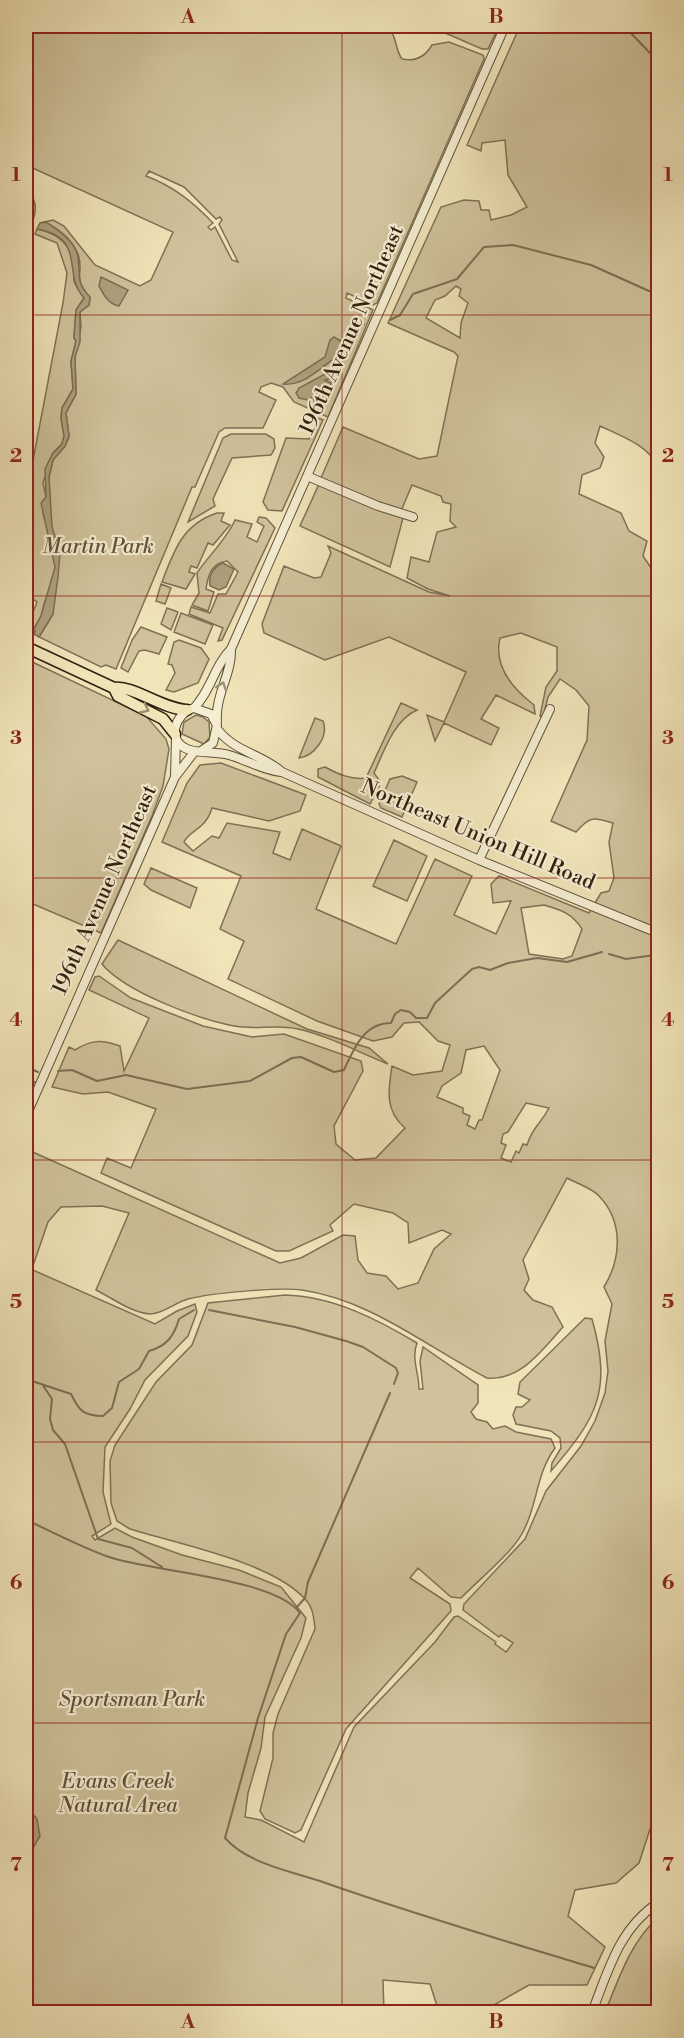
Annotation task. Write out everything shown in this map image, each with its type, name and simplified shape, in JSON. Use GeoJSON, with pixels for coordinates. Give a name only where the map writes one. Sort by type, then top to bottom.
{"type":"FeatureCollection","features":[{"type":"Feature","properties":{"kind":"main road"},"geometry":{"type":"LineString","coordinates":[[26,647],[114,688],[122,687],[162,705],[190,709]]}},
{"type":"Feature","properties":{"kind":"main road"},"geometry":{"type":"LineString","coordinates":[[114,688],[118,696],[163,718],[176,735]]}},
{"type":"Feature","properties":{"kind":"street","name":"196th Avenue Northeast"},"geometry":{"type":"LineString","coordinates":[[190,709],[206,695],[223,657],[231,649],[505,26]]}},
{"type":"Feature","properties":{"kind":"street"},"geometry":{"type":"LineString","coordinates":[[307,476],[378,506],[413,517]]}},
{"type":"Feature","properties":{"kind":"street","name":"196th Avenue Northeast"},"geometry":{"type":"LineString","coordinates":[[218,728],[218,700],[232,661],[231,649]]}},
{"type":"Feature","properties":{"kind":"street"},"geometry":{"type":"LineString","coordinates":[[190,709],[211,714],[218,728],[213,743],[198,751],[183,747],[176,735],[177,720],[190,709]]}},
{"type":"Feature","properties":{"kind":"street"},"geometry":{"type":"LineString","coordinates":[[479,860],[550,709]]}},
{"type":"Feature","properties":{"kind":"street","name":"Northeast Union Hill Road"},"geometry":{"type":"LineString","coordinates":[[218,728],[232,745],[272,763],[282,772],[479,860],[658,933]]}},
{"type":"Feature","properties":{"kind":"street","name":"196th Avenue Northeast"},"geometry":{"type":"LineString","coordinates":[[175,777],[176,735]]}},
{"type":"Feature","properties":{"kind":"street","name":"196th Avenue Northeast"},"geometry":{"type":"LineString","coordinates":[[26,1116],[175,777],[198,751]]}},
{"type":"Feature","properties":{"kind":"street","name":"Northeast Union Hill Road"},"geometry":{"type":"LineString","coordinates":[[198,751],[229,755],[269,771],[282,772]]}},
{"type":"Feature","properties":{"kind":"street"},"geometry":{"type":"LineString","coordinates":[[591,2013],[624,1937],[633,1923],[658,1903]]}},
{"type":"Feature","properties":{"kind":"green space","name":"Martin Park"},"geometry":{"type":"Polygon","coordinates":[[[26,26],[392,26],[390,29],[402,59],[416,59],[426,53],[432,45],[449,42],[483,55],[484,59],[377,303],[373,305],[347,293],[346,298],[373,310],[328,417],[294,402],[283,387],[271,383],[261,387],[259,392],[276,400],[263,428],[225,428],[219,432],[195,487],[192,487],[116,669],[106,665],[101,667],[39,637],[53,614],[45,601],[41,616],[32,633],[26,630],[37,602],[26,594],[26,553],[32,539],[26,535],[26,497],[67,273],[57,243],[35,234],[37,229],[44,231],[56,236],[65,244],[74,264],[74,281],[84,298],[76,310],[74,338],[76,341],[71,361],[73,389],[62,408],[61,418],[64,436],[62,444],[53,453],[43,483],[46,497],[42,503],[44,517],[50,505],[49,477],[53,460],[65,446],[69,437],[66,413],[76,394],[75,356],[81,327],[80,312],[89,305],[90,298],[81,285],[80,260],[76,249],[57,229],[40,223],[53,220],[64,226],[95,265],[140,286],[151,280],[173,232],[26,165],[26,26]],[[149,171],[146,176],[174,190],[198,208],[213,223],[208,227],[211,230],[215,227],[232,260],[238,262],[219,224],[222,220],[220,217],[216,219],[184,187],[149,171]]]}},
{"type":"Feature","properties":{"kind":"green space"},"geometry":{"type":"Polygon","coordinates":[[[429,26],[499,26],[488,49],[482,49],[429,26]]]}},
{"type":"Feature","properties":{"kind":"green space"},"geometry":{"type":"Polygon","coordinates":[[[520,26],[658,26],[658,468],[649,453],[642,447],[600,426],[595,443],[604,457],[600,468],[582,475],[579,494],[621,513],[629,531],[647,541],[643,556],[658,578],[658,1754],[652,1762],[653,1820],[639,1863],[616,1883],[575,1890],[568,1916],[605,1947],[587,1985],[529,1985],[492,2006],[487,2012],[439,2012],[430,1984],[383,1980],[384,2012],[26,2012],[26,1267],[155,1324],[195,1304],[197,1312],[188,1336],[145,1380],[130,1409],[105,1447],[103,1492],[111,1524],[92,1536],[95,1540],[115,1528],[132,1537],[182,1555],[239,1570],[281,1587],[306,1618],[301,1638],[265,1717],[261,1748],[248,1793],[245,1817],[261,1820],[304,1842],[354,1727],[435,1642],[454,1617],[458,1616],[496,1642],[495,1644],[506,1652],[513,1643],[501,1635],[499,1637],[463,1610],[464,1604],[525,1539],[546,1491],[581,1446],[595,1421],[605,1393],[608,1371],[605,1341],[612,1304],[604,1287],[614,1265],[616,1229],[613,1217],[599,1196],[567,1178],[523,1260],[529,1279],[524,1290],[533,1300],[552,1307],[563,1327],[530,1362],[510,1375],[499,1378],[487,1378],[375,1314],[327,1295],[302,1290],[262,1290],[199,1297],[150,1314],[129,1308],[96,1290],[129,1213],[102,1206],[61,1207],[48,1222],[34,1263],[26,1259],[26,1149],[280,1263],[301,1258],[343,1235],[355,1236],[358,1260],[367,1273],[386,1276],[398,1289],[418,1283],[434,1249],[451,1234],[442,1230],[409,1243],[408,1223],[393,1213],[354,1204],[330,1225],[333,1231],[289,1251],[276,1251],[101,1173],[107,1158],[131,1168],[156,1109],[108,1092],[83,1094],[52,1087],[69,1047],[75,1050],[97,1042],[120,1046],[124,1071],[149,1018],[89,990],[95,977],[99,976],[131,998],[203,1026],[252,1037],[284,1034],[361,1061],[363,1071],[334,1126],[336,1144],[355,1160],[376,1158],[405,1128],[391,1108],[389,1092],[392,1066],[413,1075],[442,1071],[450,1045],[438,1041],[419,1022],[404,1023],[392,1037],[373,1041],[317,1021],[228,979],[244,941],[220,929],[241,876],[162,842],[187,783],[200,765],[221,763],[306,795],[300,811],[269,821],[212,808],[206,821],[184,842],[193,851],[212,836],[219,838],[227,823],[280,832],[273,853],[290,860],[302,829],[341,846],[316,909],[396,944],[435,859],[472,876],[454,915],[496,934],[511,901],[493,903],[491,884],[499,876],[589,913],[601,893],[609,891],[614,878],[609,842],[613,823],[592,819],[576,832],[551,821],[587,740],[589,706],[576,690],[560,679],[548,697],[543,717],[540,716],[546,687],[557,671],[557,647],[521,633],[500,638],[499,658],[502,668],[512,684],[534,705],[535,714],[496,695],[481,719],[499,728],[491,745],[444,723],[435,741],[427,715],[444,722],[466,672],[389,637],[325,660],[264,633],[262,624],[284,566],[314,578],[321,577],[331,553],[328,546],[429,592],[450,596],[428,589],[407,578],[411,557],[429,562],[437,532],[456,527],[450,521],[451,504],[443,502],[441,496],[412,485],[401,511],[321,478],[343,427],[419,459],[437,456],[458,356],[454,352],[388,323],[441,207],[464,200],[479,201],[481,210],[489,210],[491,220],[511,215],[527,207],[508,175],[505,140],[482,143],[481,151],[467,145],[520,26]],[[456,286],[445,296],[435,300],[426,318],[460,338],[461,323],[468,303],[459,296],[461,289],[456,286]],[[544,905],[521,908],[529,954],[563,959],[572,956],[582,929],[574,919],[544,905]],[[484,1046],[466,1050],[461,1073],[442,1086],[437,1097],[463,1108],[463,1113],[470,1116],[467,1125],[475,1129],[479,1120],[482,1120],[500,1070],[484,1046]],[[526,1103],[508,1132],[503,1134],[501,1143],[506,1145],[501,1158],[511,1162],[516,1151],[519,1153],[523,1144],[527,1145],[549,1108],[526,1103]]]}},
{"type":"Feature","properties":{"kind":"green space"},"geometry":{"type":"Polygon","coordinates":[[[26,187],[35,203],[33,220],[26,212],[26,187]]]}},
{"type":"Feature","properties":{"kind":"green space"},"geometry":{"type":"Polygon","coordinates":[[[318,418],[323,420],[282,511],[268,510],[263,502],[286,438],[309,439],[318,418]]]}},
{"type":"Feature","properties":{"kind":"green space"},"geometry":{"type":"Polygon","coordinates":[[[231,434],[266,434],[274,439],[275,448],[271,455],[232,458],[213,499],[215,506],[188,522],[223,438],[231,434]]]}},
{"type":"Feature","properties":{"kind":"green space"},"geometry":{"type":"Polygon","coordinates":[[[319,484],[403,518],[390,567],[300,526],[319,484]]]}},
{"type":"Feature","properties":{"kind":"green space"},"geometry":{"type":"Polygon","coordinates":[[[224,513],[221,521],[230,525],[213,545],[208,543],[197,568],[191,566],[189,572],[195,574],[186,589],[162,582],[176,549],[188,531],[205,518],[224,513]]]}},
{"type":"Feature","properties":{"kind":"green space"},"geometry":{"type":"Polygon","coordinates":[[[259,517],[266,518],[275,528],[222,640],[218,641],[223,628],[189,614],[191,607],[210,613],[218,594],[226,594],[238,572],[227,561],[214,567],[206,589],[214,592],[208,611],[192,605],[199,593],[197,573],[235,520],[252,524],[247,537],[257,542],[264,526],[257,522],[259,517]]]}},
{"type":"Feature","properties":{"kind":"green space"},"geometry":{"type":"Polygon","coordinates":[[[161,584],[171,588],[165,604],[156,601],[161,584]]]}},
{"type":"Feature","properties":{"kind":"green space"},"geometry":{"type":"Polygon","coordinates":[[[167,608],[178,612],[171,630],[161,624],[167,608]]]}},
{"type":"Feature","properties":{"kind":"green space"},"geometry":{"type":"Polygon","coordinates":[[[181,613],[213,625],[205,644],[174,632],[181,613]]]}},
{"type":"Feature","properties":{"kind":"green space"},"geometry":{"type":"Polygon","coordinates":[[[141,627],[167,637],[159,654],[145,650],[139,651],[128,672],[121,668],[132,640],[141,627]]]}},
{"type":"Feature","properties":{"kind":"green space"},"geometry":{"type":"Polygon","coordinates":[[[179,640],[201,648],[209,659],[198,683],[174,692],[166,690],[175,673],[172,665],[168,664],[174,642],[179,640]]]}},
{"type":"Feature","properties":{"kind":"green space"},"geometry":{"type":"Polygon","coordinates":[[[26,659],[146,716],[166,739],[169,749],[163,786],[152,816],[101,933],[26,901],[26,659]]]}},
{"type":"Feature","properties":{"kind":"green space"},"geometry":{"type":"Polygon","coordinates":[[[401,703],[417,710],[402,721],[386,746],[374,773],[381,783],[370,804],[318,777],[318,769],[325,767],[345,776],[366,778],[401,703]]]}},
{"type":"Feature","properties":{"kind":"green space"},"geometry":{"type":"Polygon","coordinates":[[[196,715],[209,722],[210,737],[204,744],[182,734],[184,722],[196,715]]]}},
{"type":"Feature","properties":{"kind":"green space"},"geometry":{"type":"Polygon","coordinates":[[[315,718],[323,721],[322,739],[315,750],[299,758],[315,718]]]}},
{"type":"Feature","properties":{"kind":"green space"},"geometry":{"type":"Polygon","coordinates":[[[402,776],[417,782],[402,817],[381,808],[379,804],[390,779],[402,776]]]}},
{"type":"Feature","properties":{"kind":"green space"},"geometry":{"type":"Polygon","coordinates":[[[394,840],[427,856],[407,901],[373,886],[394,840]]]}},
{"type":"Feature","properties":{"kind":"green space"},"geometry":{"type":"Polygon","coordinates":[[[151,868],[197,888],[190,908],[151,890],[144,884],[151,868]]]}},
{"type":"Feature","properties":{"kind":"green space"},"geometry":{"type":"Polygon","coordinates":[[[118,940],[307,1029],[369,1048],[388,1064],[310,1032],[290,1028],[234,1026],[163,1003],[127,985],[102,964],[118,940]]]}},
{"type":"Feature","properties":{"kind":"green space"},"geometry":{"type":"Polygon","coordinates":[[[26,1078],[37,1083],[26,1109],[26,1078]]]}},
{"type":"Feature","properties":{"kind":"green space"},"geometry":{"type":"Polygon","coordinates":[[[285,1295],[303,1296],[337,1304],[402,1334],[417,1343],[415,1360],[419,1389],[423,1389],[420,1361],[423,1347],[478,1385],[478,1403],[471,1412],[476,1419],[487,1422],[493,1429],[505,1426],[516,1432],[551,1439],[555,1448],[544,1468],[529,1520],[519,1539],[504,1557],[461,1598],[451,1597],[418,1568],[410,1578],[450,1604],[451,1611],[346,1729],[301,1830],[295,1833],[265,1819],[260,1811],[273,1758],[273,1733],[278,1714],[315,1629],[310,1606],[290,1586],[248,1565],[130,1529],[117,1521],[111,1503],[110,1461],[115,1445],[156,1382],[192,1345],[208,1303],[285,1295]]]}},
{"type":"Feature","properties":{"kind":"green space"},"geometry":{"type":"Polygon","coordinates":[[[585,1318],[592,1319],[598,1344],[601,1365],[597,1401],[580,1434],[551,1471],[552,1463],[561,1448],[560,1438],[551,1431],[516,1424],[513,1415],[516,1407],[522,1407],[530,1400],[518,1394],[520,1382],[585,1318]]]}},
{"type":"Feature","properties":{"kind":"green space"},"geometry":{"type":"Polygon","coordinates":[[[658,1918],[658,2012],[605,2012],[633,1950],[640,1938],[658,1918]]]}},
{"type":"Feature","properties":{"kind":"shaded area"},"geometry":{"type":"Polygon","coordinates":[[[46,222],[74,246],[78,257],[80,283],[90,297],[89,305],[80,312],[80,342],[75,357],[76,394],[66,413],[69,436],[65,446],[53,460],[49,477],[52,527],[60,552],[53,614],[39,637],[32,633],[41,616],[55,567],[41,503],[46,497],[45,469],[53,453],[62,444],[64,436],[61,418],[62,408],[73,389],[71,361],[76,341],[74,338],[76,310],[84,298],[77,288],[71,258],[63,240],[37,229],[40,223],[46,222]]]}},
{"type":"Feature","properties":{"kind":"shaded area"},"geometry":{"type":"Polygon","coordinates":[[[101,277],[128,290],[119,306],[109,301],[103,293],[99,286],[101,277]]]}},
{"type":"Feature","properties":{"kind":"shaded area"},"geometry":{"type":"Polygon","coordinates":[[[334,337],[348,345],[337,377],[325,380],[331,383],[329,394],[321,404],[315,403],[313,397],[308,400],[299,398],[296,393],[299,388],[329,372],[334,359],[304,380],[283,384],[325,357],[330,340],[334,337]]]}},
{"type":"Feature","properties":{"kind":"shaded area"},"geometry":{"type":"Polygon","coordinates":[[[223,563],[234,569],[226,587],[219,590],[210,586],[210,579],[214,569],[223,563]]]}},
{"type":"Feature","properties":{"kind":"shaded area"},"geometry":{"type":"Polygon","coordinates":[[[26,1806],[37,1819],[40,1836],[26,1860],[26,1806]]]}},
{"type":"Feature","properties":{"kind":"waterway"},"geometry":{"type":"LineString","coordinates":[[624,26],[650,53],[658,58]]}},
{"type":"Feature","properties":{"kind":"waterway"},"geometry":{"type":"LineString","coordinates":[[390,320],[400,315],[413,294],[457,279],[484,247],[513,245],[591,265],[658,295]]}},
{"type":"Feature","properties":{"kind":"waterway"},"geometry":{"type":"LineString","coordinates":[[340,341],[364,324]]}},
{"type":"Feature","properties":{"kind":"waterway"},"geometry":{"type":"LineString","coordinates":[[29,645],[35,631]]}},
{"type":"Feature","properties":{"kind":"waterway"},"geometry":{"type":"LineString","coordinates":[[26,670],[29,675],[26,692]]}},
{"type":"Feature","properties":{"kind":"waterway"},"geometry":{"type":"LineString","coordinates":[[58,1071],[72,1070],[97,1081],[126,1075],[187,1089],[250,1081],[292,1058],[301,1057],[334,1072],[344,1070],[356,1045],[367,1032],[374,1027],[391,1023],[395,1014],[401,1010],[410,1012],[416,1018],[427,1018],[435,1003],[472,969],[479,967],[490,970],[508,963],[537,958],[567,962],[602,952]]}},
{"type":"Feature","properties":{"kind":"waterway"},"geometry":{"type":"LineString","coordinates":[[609,954],[626,959],[655,955]]}},
{"type":"Feature","properties":{"kind":"waterway"},"geometry":{"type":"LineString","coordinates":[[26,1067],[38,1072]]}},
{"type":"Feature","properties":{"kind":"waterway"},"geometry":{"type":"LineString","coordinates":[[26,1379],[71,1394],[77,1405],[87,1414],[103,1416],[112,1408],[119,1382],[139,1369],[149,1351],[165,1343],[175,1330],[179,1319],[194,1310]]}},
{"type":"Feature","properties":{"kind":"waterway"},"geometry":{"type":"LineString","coordinates":[[209,1310],[295,1327],[363,1347],[396,1368],[398,1373],[394,1384]]}},
{"type":"Feature","properties":{"kind":"waterway"},"geometry":{"type":"LineString","coordinates":[[42,1384],[52,1399],[50,1419],[53,1430],[65,1444],[98,1539],[132,1548],[162,1567]]}},
{"type":"Feature","properties":{"kind":"waterway"},"geometry":{"type":"LineString","coordinates":[[296,1608],[305,1598],[308,1582],[390,1393]]}},
{"type":"Feature","properties":{"kind":"waterway"},"geometry":{"type":"LineString","coordinates":[[26,1520],[109,1557],[240,1584],[266,1592],[286,1601],[300,1613],[286,1634],[258,1718],[225,1838],[234,1847],[282,1870],[594,1968]]}},
{"type":"Feature","properties":{"kind":"park label","name":"Sportsman Park"},"geometry":{"type":"Point","coordinates":[132,1700]}},
{"type":"Feature","properties":{"kind":"park label","name":"Evans Creek Natural Area"},"geometry":{"type":"Point","coordinates":[118,1794]}}]}
